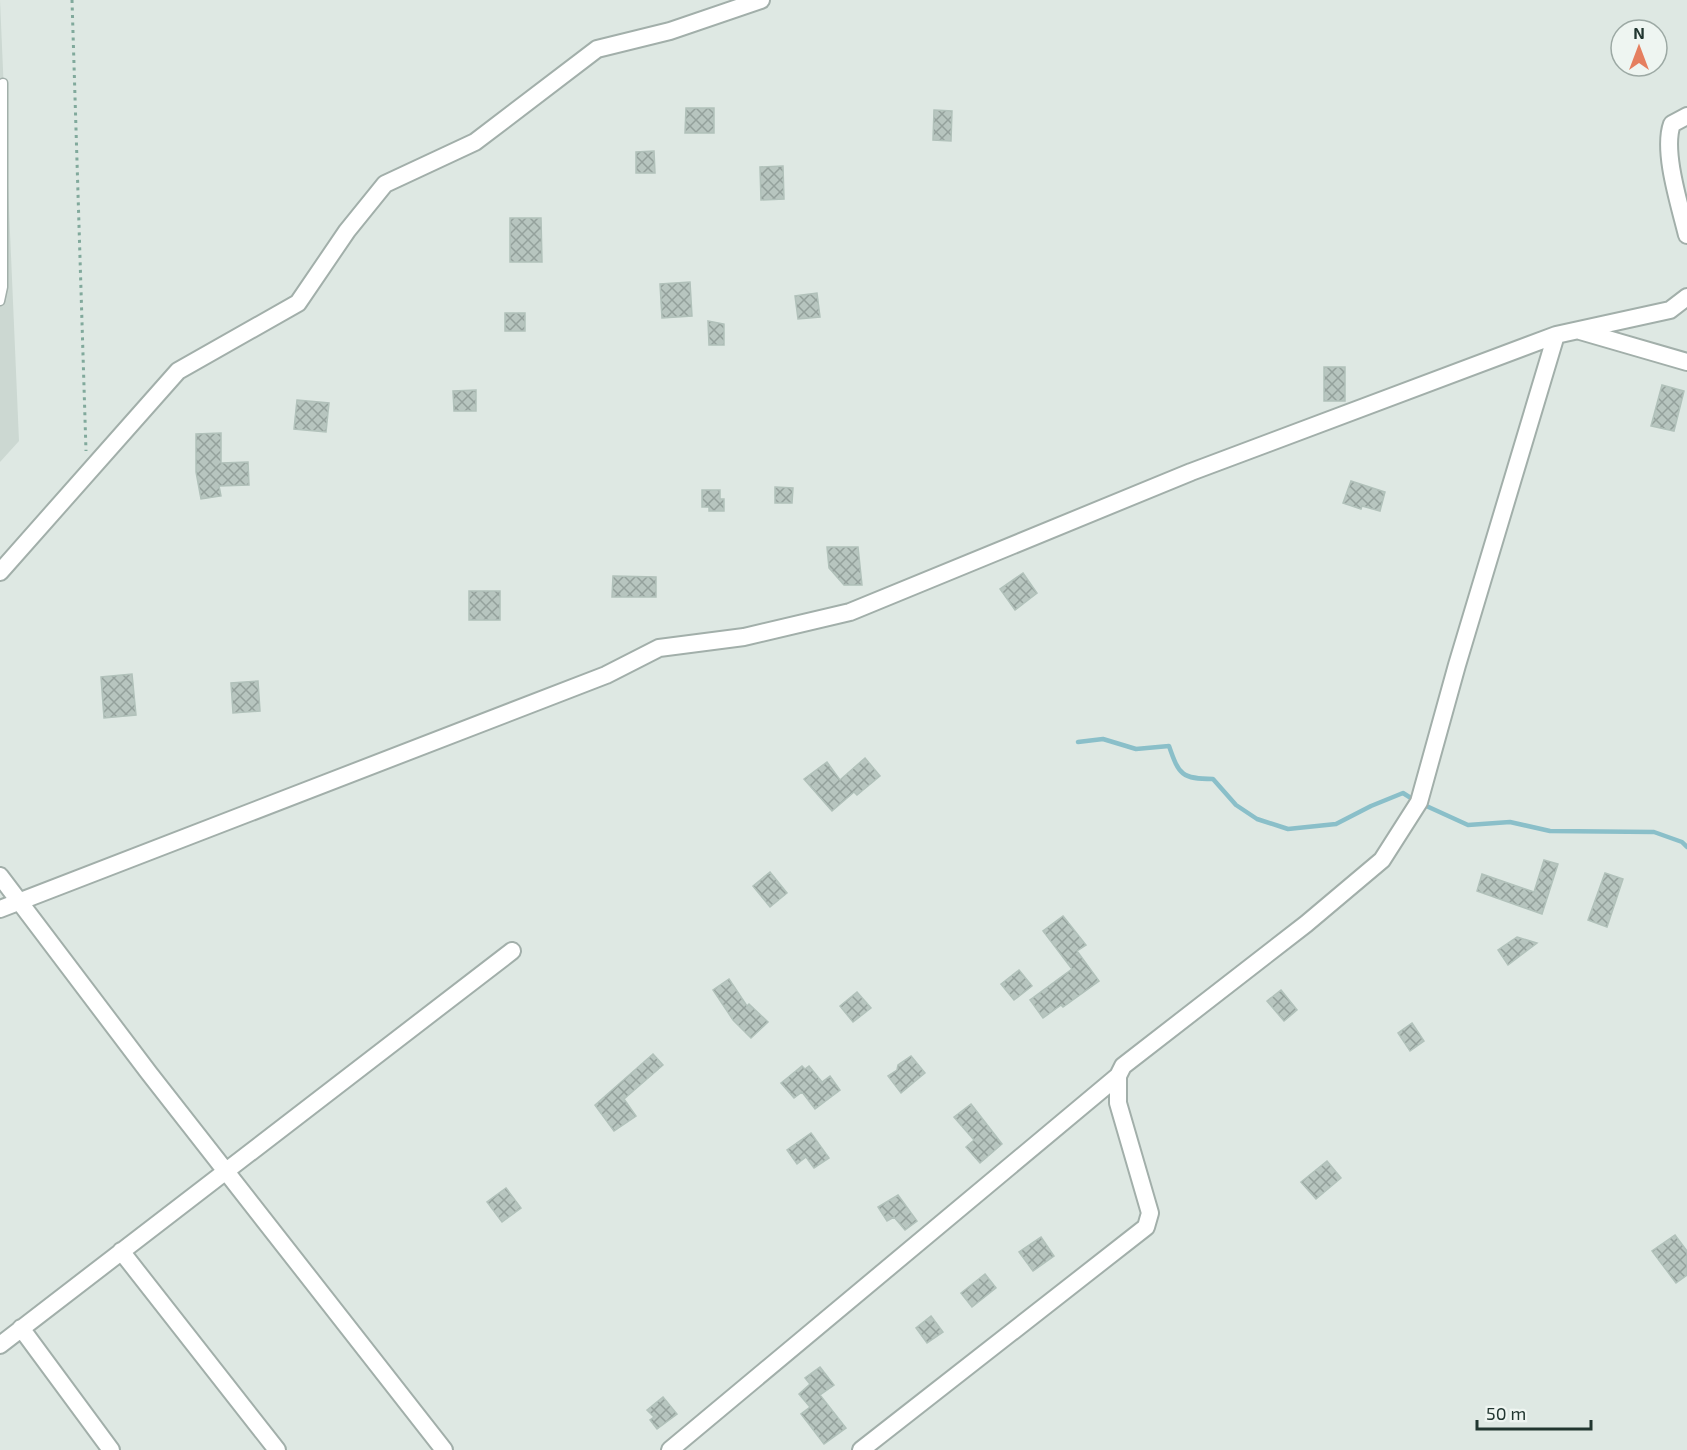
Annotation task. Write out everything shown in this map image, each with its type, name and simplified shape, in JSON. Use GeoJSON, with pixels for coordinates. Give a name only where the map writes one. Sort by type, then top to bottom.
{"type":"FeatureCollection","features":[{"type":"Feature","properties":{"kind":"street"},"geometry":{"type":"LineString","coordinates":[[0,572],[178,371],[298,303],[347,231],[386,184],[475,142],[597,49],[670,31],[761,0]]}},
{"type":"Feature","properties":{"kind":"street"},"geometry":{"type":"LineString","coordinates":[[1687,116],[1672,124],[1668,135],[1670,160],[1687,235]]}},
{"type":"Feature","properties":{"kind":"street"},"geometry":{"type":"LineString","coordinates":[[0,909],[606,675],[659,648],[744,637],[850,612],[1191,472],[1556,334],[1670,310],[1687,297]]}},
{"type":"Feature","properties":{"kind":"street"},"geometry":{"type":"LineString","coordinates":[[1576,330],[1687,362]]}},
{"type":"Feature","properties":{"kind":"street"},"geometry":{"type":"LineString","coordinates":[[670,1450],[1118,1076],[1123,1066],[1306,924],[1382,860],[1419,802],[1457,665],[1556,334]]}},
{"type":"Feature","properties":{"kind":"street"},"geometry":{"type":"LineString","coordinates":[[0,876],[440,1449]]}},
{"type":"Feature","properties":{"kind":"street"},"geometry":{"type":"LineString","coordinates":[[0,1345],[512,951]]}},
{"type":"Feature","properties":{"kind":"street"},"geometry":{"type":"LineString","coordinates":[[861,1450],[1146,1227],[1150,1214],[1118,1103],[1118,1076]]}},
{"type":"Feature","properties":{"kind":"street"},"geometry":{"type":"LineString","coordinates":[[121,1251],[277,1450]]}},
{"type":"Feature","properties":{"kind":"street"},"geometry":{"type":"LineString","coordinates":[[21,1328],[111,1450]]}},
{"type":"Feature","properties":{"kind":"lane"},"geometry":{"type":"LineString","coordinates":[[0,301],[3,287],[3,83]]}},
{"type":"Feature","properties":{"kind":"path"},"geometry":{"type":"LineString","coordinates":[[72,0],[87,474]]}},
{"type":"Feature","properties":{"kind":"shaded area"},"geometry":{"type":"Polygon","coordinates":[[[0,0],[19,441],[0,462],[0,0]]]}},
{"type":"Feature","properties":{"kind":"building"},"geometry":{"type":"Polygon","coordinates":[[[686,108],[714,108],[714,133],[685,133],[686,108]]]}},
{"type":"Feature","properties":{"kind":"building"},"geometry":{"type":"Polygon","coordinates":[[[934,110],[952,111],[951,141],[933,140],[934,110]]]}},
{"type":"Feature","properties":{"kind":"building"},"geometry":{"type":"Polygon","coordinates":[[[654,151],[655,173],[636,173],[636,152],[654,151]]]}},
{"type":"Feature","properties":{"kind":"building"},"geometry":{"type":"Polygon","coordinates":[[[783,166],[784,199],[761,200],[760,167],[783,166]]]}},
{"type":"Feature","properties":{"kind":"building"},"geometry":{"type":"Polygon","coordinates":[[[510,218],[541,218],[542,262],[510,262],[510,218]]]}},
{"type":"Feature","properties":{"kind":"building"},"geometry":{"type":"Polygon","coordinates":[[[690,282],[692,316],[662,318],[660,284],[690,282]]]}},
{"type":"Feature","properties":{"kind":"building"},"geometry":{"type":"Polygon","coordinates":[[[817,293],[820,317],[798,319],[795,296],[817,293]]]}},
{"type":"Feature","properties":{"kind":"building"},"geometry":{"type":"Polygon","coordinates":[[[505,313],[525,313],[525,331],[505,331],[505,313]]]}},
{"type":"Feature","properties":{"kind":"building"},"geometry":{"type":"Polygon","coordinates":[[[708,321],[724,324],[724,345],[709,345],[708,321]]]}},
{"type":"Feature","properties":{"kind":"building"},"geometry":{"type":"Polygon","coordinates":[[[1324,367],[1345,367],[1345,401],[1324,401],[1324,367]]]}},
{"type":"Feature","properties":{"kind":"building"},"geometry":{"type":"Polygon","coordinates":[[[1662,385],[1684,391],[1674,431],[1651,426],[1662,385]]]}},
{"type":"Feature","properties":{"kind":"building"},"geometry":{"type":"Polygon","coordinates":[[[476,390],[476,411],[454,411],[453,391],[476,390]]]}},
{"type":"Feature","properties":{"kind":"building"},"geometry":{"type":"Polygon","coordinates":[[[297,400],[329,403],[326,432],[294,429],[297,400]]]}},
{"type":"Feature","properties":{"kind":"building"},"geometry":{"type":"Polygon","coordinates":[[[221,433],[221,463],[248,462],[249,485],[219,486],[221,496],[201,499],[196,472],[196,434],[221,433]]]}},
{"type":"Feature","properties":{"kind":"building"},"geometry":{"type":"Polygon","coordinates":[[[1351,481],[1385,492],[1380,511],[1362,506],[1361,509],[1343,503],[1351,481]]]}},
{"type":"Feature","properties":{"kind":"building"},"geometry":{"type":"Polygon","coordinates":[[[775,487],[793,488],[792,503],[775,503],[775,487]]]}},
{"type":"Feature","properties":{"kind":"building"},"geometry":{"type":"Polygon","coordinates":[[[702,490],[720,490],[720,499],[724,499],[724,511],[709,511],[709,507],[702,507],[702,490]]]}},
{"type":"Feature","properties":{"kind":"building"},"geometry":{"type":"Polygon","coordinates":[[[827,547],[858,547],[862,585],[844,585],[829,568],[827,547]]]}},
{"type":"Feature","properties":{"kind":"building"},"geometry":{"type":"Polygon","coordinates":[[[1023,573],[1037,593],[1015,610],[1000,589],[1023,573]]]}},
{"type":"Feature","properties":{"kind":"building"},"geometry":{"type":"Polygon","coordinates":[[[613,576],[656,577],[656,597],[612,597],[613,576]]]}},
{"type":"Feature","properties":{"kind":"building"},"geometry":{"type":"Polygon","coordinates":[[[469,591],[500,591],[500,620],[469,620],[469,591]]]}},
{"type":"Feature","properties":{"kind":"building"},"geometry":{"type":"Polygon","coordinates":[[[132,674],[136,715],[104,718],[101,677],[132,674]]]}},
{"type":"Feature","properties":{"kind":"building"},"geometry":{"type":"Polygon","coordinates":[[[258,681],[260,711],[233,713],[231,683],[258,681]]]}},
{"type":"Feature","properties":{"kind":"building"},"geometry":{"type":"Polygon","coordinates":[[[865,758],[880,776],[857,795],[854,792],[832,811],[804,779],[827,762],[840,780],[865,758]]]}},
{"type":"Feature","properties":{"kind":"building"},"geometry":{"type":"Polygon","coordinates":[[[1544,860],[1558,864],[1542,914],[1477,891],[1482,874],[1534,892],[1544,860]]]}},
{"type":"Feature","properties":{"kind":"building"},"geometry":{"type":"Polygon","coordinates":[[[770,872],[787,893],[770,907],[753,886],[770,872]]]}},
{"type":"Feature","properties":{"kind":"building"},"geometry":{"type":"Polygon","coordinates":[[[1605,873],[1623,879],[1607,927],[1588,920],[1605,873]]]}},
{"type":"Feature","properties":{"kind":"building"},"geometry":{"type":"Polygon","coordinates":[[[1063,916],[1086,945],[1077,951],[1099,981],[1063,1007],[1061,1005],[1043,1018],[1030,1000],[1072,969],[1043,931],[1063,916]]]}},
{"type":"Feature","properties":{"kind":"building"},"geometry":{"type":"Polygon","coordinates":[[[1517,937],[1537,943],[1508,965],[1498,950],[1517,937]]]}},
{"type":"Feature","properties":{"kind":"building"},"geometry":{"type":"Polygon","coordinates":[[[1019,970],[1032,986],[1014,1000],[1001,984],[1019,970]]]}},
{"type":"Feature","properties":{"kind":"building"},"geometry":{"type":"Polygon","coordinates":[[[729,979],[747,1006],[749,1004],[768,1022],[751,1038],[733,1020],[713,990],[729,979]]]}},
{"type":"Feature","properties":{"kind":"building"},"geometry":{"type":"Polygon","coordinates":[[[1281,990],[1297,1010],[1284,1021],[1267,1001],[1281,990]]]}},
{"type":"Feature","properties":{"kind":"building"},"geometry":{"type":"Polygon","coordinates":[[[857,992],[871,1008],[853,1022],[840,1006],[857,992]]]}},
{"type":"Feature","properties":{"kind":"building"},"geometry":{"type":"Polygon","coordinates":[[[1412,1023],[1424,1041],[1410,1051],[1398,1033],[1412,1023]]]}},
{"type":"Feature","properties":{"kind":"building"},"geometry":{"type":"Polygon","coordinates":[[[653,1054],[663,1065],[624,1099],[636,1116],[614,1131],[595,1105],[653,1054]]]}},
{"type":"Feature","properties":{"kind":"building"},"geometry":{"type":"Polygon","coordinates":[[[911,1056],[925,1073],[901,1093],[888,1076],[911,1056]]]}},
{"type":"Feature","properties":{"kind":"building"},"geometry":{"type":"Polygon","coordinates":[[[802,1066],[805,1069],[809,1066],[822,1082],[830,1076],[840,1090],[815,1109],[802,1092],[794,1098],[781,1083],[802,1066]]]}},
{"type":"Feature","properties":{"kind":"building"},"geometry":{"type":"Polygon","coordinates":[[[971,1104],[1002,1144],[980,1163],[966,1147],[974,1140],[954,1117],[971,1104]]]}},
{"type":"Feature","properties":{"kind":"building"},"geometry":{"type":"Polygon","coordinates":[[[811,1133],[829,1158],[814,1168],[806,1157],[797,1164],[787,1150],[811,1133]]]}},
{"type":"Feature","properties":{"kind":"building"},"geometry":{"type":"Polygon","coordinates":[[[1327,1161],[1341,1178],[1316,1199],[1301,1182],[1327,1161]]]}},
{"type":"Feature","properties":{"kind":"building"},"geometry":{"type":"Polygon","coordinates":[[[506,1188],[521,1208],[502,1222],[487,1202],[506,1188]]]}},
{"type":"Feature","properties":{"kind":"building"},"geometry":{"type":"Polygon","coordinates":[[[898,1195],[917,1221],[905,1230],[894,1217],[887,1221],[878,1207],[898,1195]]]}},
{"type":"Feature","properties":{"kind":"building"},"geometry":{"type":"Polygon","coordinates":[[[1675,1235],[1687,1251],[1687,1275],[1676,1283],[1652,1251],[1675,1235]]]}},
{"type":"Feature","properties":{"kind":"building"},"geometry":{"type":"Polygon","coordinates":[[[1041,1237],[1054,1256],[1033,1271],[1019,1252],[1041,1237]]]}},
{"type":"Feature","properties":{"kind":"building"},"geometry":{"type":"Polygon","coordinates":[[[985,1274],[996,1288],[972,1307],[961,1293],[985,1274]]]}},
{"type":"Feature","properties":{"kind":"building"},"geometry":{"type":"Polygon","coordinates":[[[931,1316],[943,1332],[927,1343],[916,1328],[931,1316]]]}},
{"type":"Feature","properties":{"kind":"building"},"geometry":{"type":"Polygon","coordinates":[[[820,1367],[834,1385],[820,1395],[846,1428],[824,1444],[801,1414],[810,1407],[799,1394],[810,1384],[805,1378],[820,1367]]]}},
{"type":"Feature","properties":{"kind":"building"},"geometry":{"type":"Polygon","coordinates":[[[663,1397],[677,1414],[657,1429],[650,1420],[654,1417],[647,1410],[663,1397]]]}},
{"type":"Feature","properties":{"kind":"waterway"},"geometry":{"type":"LineString","coordinates":[[1078,742],[1103,739],[1136,749],[1169,746],[1183,773],[1194,778],[1213,779],[1236,805],[1257,819],[1288,829],[1336,824],[1403,793],[1414,800]]}},
{"type":"Feature","properties":{"kind":"waterway"},"geometry":{"type":"LineString","coordinates":[[1422,804],[1468,825],[1510,822],[1550,831],[1654,832],[1682,842],[1687,847]]}}]}
